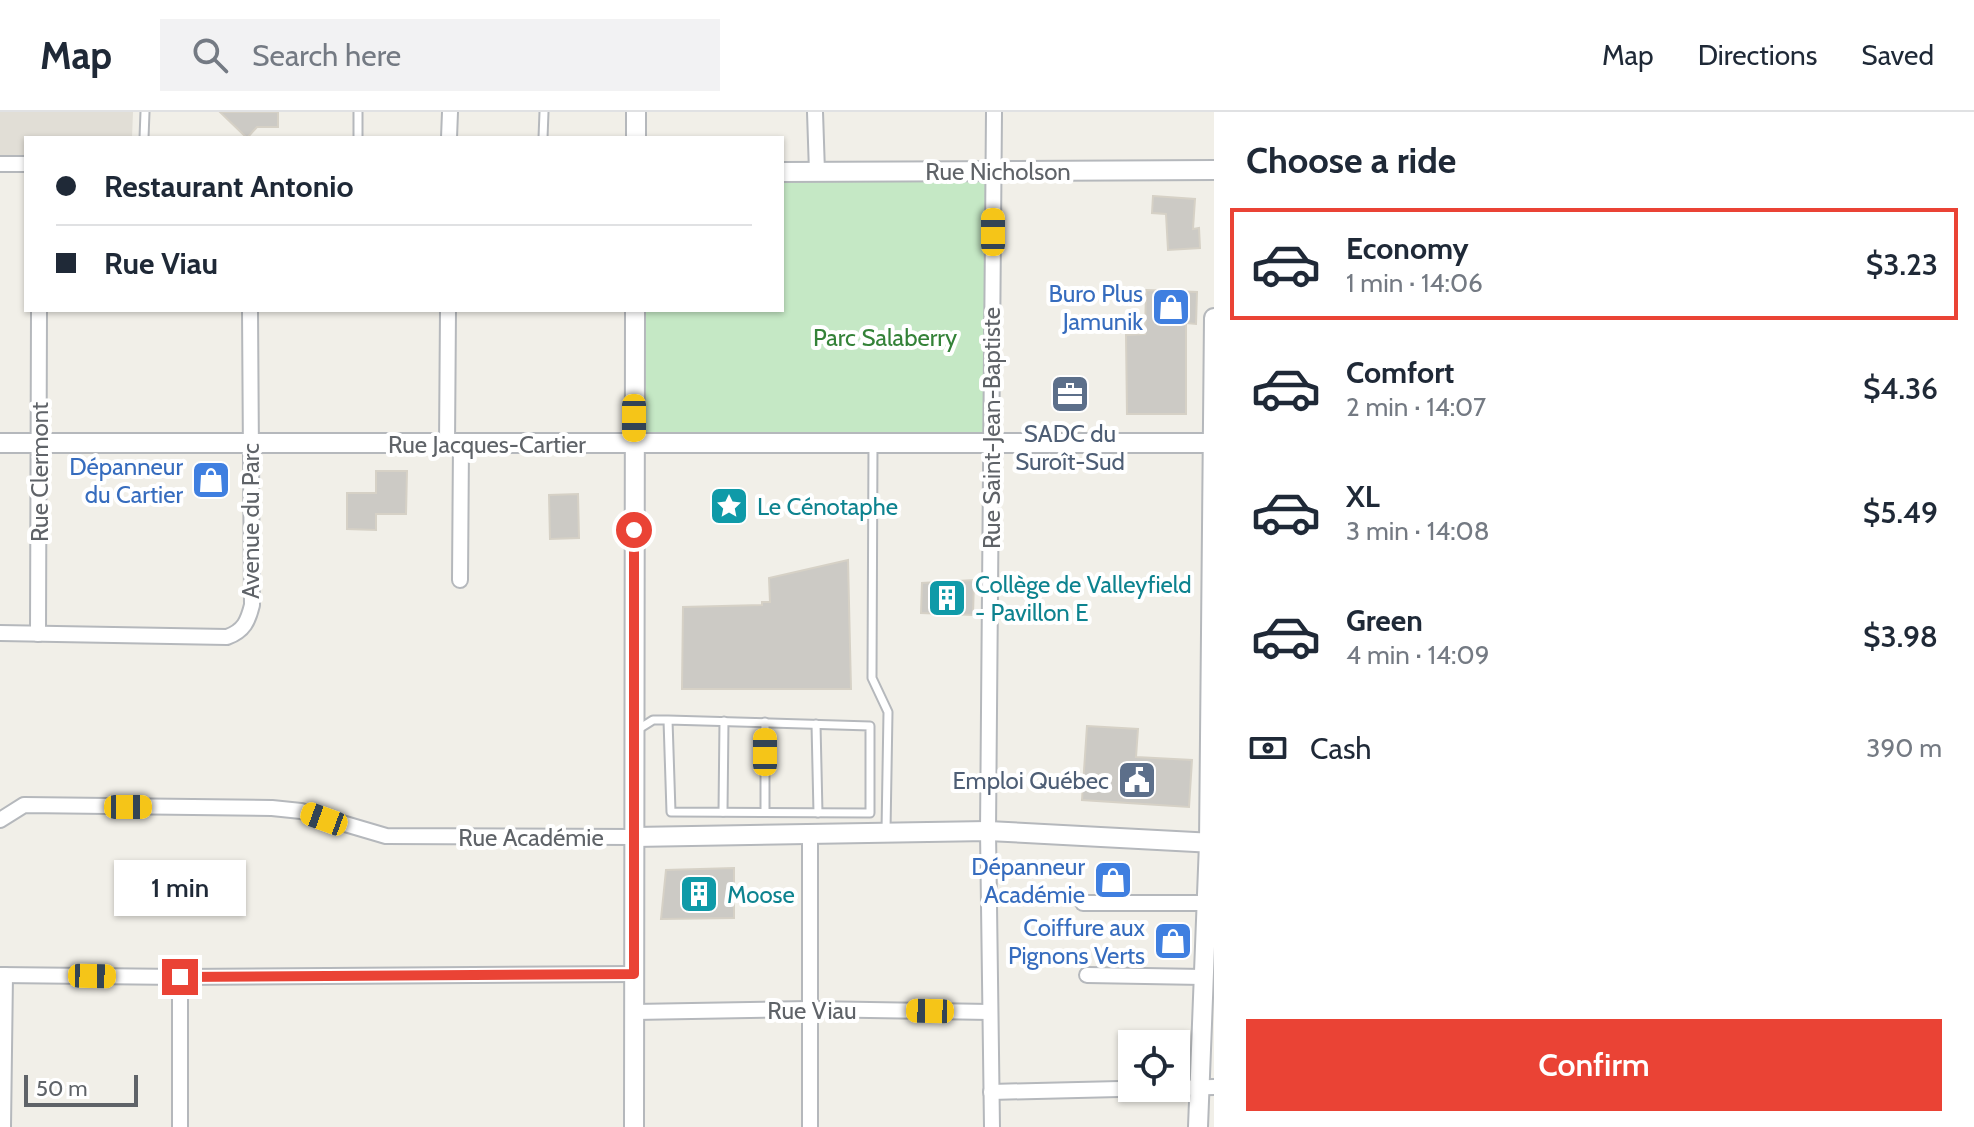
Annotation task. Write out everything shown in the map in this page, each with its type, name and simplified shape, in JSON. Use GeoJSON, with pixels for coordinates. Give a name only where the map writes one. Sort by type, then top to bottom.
{"type":"FeatureCollection","features":[{"type":"Feature","properties":{"kind":"street"},"geometry":{"type":"LineString","coordinates":[[449,136],[450,112]]}},
{"type":"Feature","properties":{"kind":"street"},"geometry":{"type":"LineString","coordinates":[[636,112],[636,136]]}},
{"type":"Feature","properties":{"kind":"street"},"geometry":{"type":"LineString","coordinates":[[815,112],[817,172]]}},
{"type":"Feature","properties":{"kind":"street","name":"Rue Saint-Jean-Baptiste"},"geometry":{"type":"LineString","coordinates":[[992,1127],[988,831],[994,112]]}},
{"type":"Feature","properties":{"kind":"street"},"geometry":{"type":"LineString","coordinates":[[0,164],[24,164]]}},
{"type":"Feature","properties":{"kind":"street","name":"Rue Nicholson"},"geometry":{"type":"LineString","coordinates":[[784,172],[1214,170]]}},
{"type":"Feature","properties":{"kind":"street","name":"Rue Clermont"},"geometry":{"type":"LineString","coordinates":[[38,634],[39,312]]}},
{"type":"Feature","properties":{"kind":"street","name":"Avenue du Parc"},"geometry":{"type":"LineString","coordinates":[[0,633],[227,637],[238,633],[248,620],[252,605],[250,312]]}},
{"type":"Feature","properties":{"kind":"street"},"geometry":{"type":"LineString","coordinates":[[448,312],[460,580]]}},
{"type":"Feature","properties":{"kind":"street"},"geometry":{"type":"LineString","coordinates":[[634,1127],[635,312]]}},
{"type":"Feature","properties":{"kind":"street"},"geometry":{"type":"LineString","coordinates":[[1198,1127],[1207,1087],[1203,977],[1212,843],[1214,318]]}},
{"type":"Feature","properties":{"kind":"street","name":"Rue Jacques-Cartier"},"geometry":{"type":"LineString","coordinates":[[0,443],[1213,443]]}},
{"type":"Feature","properties":{"kind":"street","name":"Rue Académie"},"geometry":{"type":"LineString","coordinates":[[0,820],[24,805],[272,808],[301,811],[386,836],[634,837],[988,831],[1212,843]]}},
{"type":"Feature","properties":{"kind":"street"},"geometry":{"type":"LineString","coordinates":[[810,835],[810,1127]]}},
{"type":"Feature","properties":{"kind":"street"},"geometry":{"type":"LineString","coordinates":[[1083,903],[1210,902]]}},
{"type":"Feature","properties":{"kind":"street"},"geometry":{"type":"LineString","coordinates":[[3,1127],[2,975],[634,974]]}},
{"type":"Feature","properties":{"kind":"street"},"geometry":{"type":"LineString","coordinates":[[1087,975],[1203,977]]}},
{"type":"Feature","properties":{"kind":"street"},"geometry":{"type":"LineString","coordinates":[[180,977],[180,1127]]}},
{"type":"Feature","properties":{"kind":"street","name":"Rue Viau"},"geometry":{"type":"LineString","coordinates":[[634,1012],[810,1009],[990,1012]]}},
{"type":"Feature","properties":{"kind":"street"},"geometry":{"type":"LineString","coordinates":[[991,1092],[1118,1089]]}},
{"type":"Feature","properties":{"kind":"lane"},"geometry":{"type":"LineString","coordinates":[[144,136],[145,112]]}},
{"type":"Feature","properties":{"kind":"lane"},"geometry":{"type":"LineString","coordinates":[[358,112],[358,136]]}},
{"type":"Feature","properties":{"kind":"lane"},"geometry":{"type":"LineString","coordinates":[[543,136],[544,112]]}},
{"type":"Feature","properties":{"kind":"lane"},"geometry":{"type":"LineString","coordinates":[[873,444],[872,678],[888,712],[886,833]]}},
{"type":"Feature","properties":{"kind":"lane"},"geometry":{"type":"LineString","coordinates":[[634,702],[650,715],[668,720]]}},
{"type":"Feature","properties":{"kind":"lane"},"geometry":{"type":"LineString","coordinates":[[634,733],[653,720],[668,720],[724,721],[765,722],[870,726],[870,813],[671,812],[668,720]]}},
{"type":"Feature","properties":{"kind":"lane"},"geometry":{"type":"LineString","coordinates":[[723,812],[724,721]]}},
{"type":"Feature","properties":{"kind":"lane"},"geometry":{"type":"LineString","coordinates":[[765,722],[765,812]]}},
{"type":"Feature","properties":{"kind":"lane"},"geometry":{"type":"LineString","coordinates":[[816,724],[818,813]]}},
{"type":"Feature","properties":{"kind":"shaded area"},"geometry":{"type":"Polygon","coordinates":[[[0,112],[133,112],[132,136],[24,136],[24,157],[0,157],[0,112]]]}},
{"type":"Feature","properties":{"kind":"green space","name":"Parc Salaberry"},"geometry":{"type":"Polygon","coordinates":[[[993,171],[991,443],[634,445],[635,312],[784,312],[784,172],[993,171]]]}},
{"type":"Feature","properties":{"kind":"building"},"geometry":{"type":"Polygon","coordinates":[[[220,112],[278,112],[278,127],[257,127],[245,136],[220,112]]]}},
{"type":"Feature","properties":{"kind":"building"},"geometry":{"type":"Polygon","coordinates":[[[1153,196],[1195,199],[1193,229],[1199,228],[1200,248],[1168,250],[1166,214],[1152,213],[1153,196]]]}},
{"type":"Feature","properties":{"kind":"building"},"geometry":{"type":"Polygon","coordinates":[[[1146,290],[1197,292],[1196,324],[1186,323],[1186,414],[1127,414],[1126,335],[1145,334],[1146,290]]]}},
{"type":"Feature","properties":{"kind":"building"},"geometry":{"type":"Polygon","coordinates":[[[376,471],[407,471],[406,514],[376,514],[376,530],[347,529],[347,493],[376,493],[376,471]]]}},
{"type":"Feature","properties":{"kind":"building"},"geometry":{"type":"Polygon","coordinates":[[[578,494],[579,538],[550,539],[549,495],[578,494]]]}},
{"type":"Feature","properties":{"kind":"building"},"geometry":{"type":"Polygon","coordinates":[[[848,560],[851,689],[682,689],[683,607],[762,605],[762,602],[770,602],[769,578],[848,560]]]}},
{"type":"Feature","properties":{"kind":"building","name":"Collège de Valleyfield - Pavillon E"},"geometry":{"type":"Polygon","coordinates":[[[974,580],[973,615],[921,613],[922,583],[974,580]]]}},
{"type":"Feature","properties":{"kind":"building","name":"Emploi Québec"},"geometry":{"type":"Polygon","coordinates":[[[1087,726],[1138,729],[1136,757],[1192,760],[1189,807],[1082,800],[1087,726]]]}},
{"type":"Feature","properties":{"kind":"building","name":"Moose"},"geometry":{"type":"Polygon","coordinates":[[[734,868],[734,918],[661,919],[666,870],[734,868]]]}},
{"type":"Feature","properties":{"kind":"place","name":"Buro Plus Jamunik"},"geometry":{"type":"Point","coordinates":[1171,307]}},
{"type":"Feature","properties":{"kind":"place","name":"SADC du Suroît-Sud"},"geometry":{"type":"Point","coordinates":[1070,394]}},
{"type":"Feature","properties":{"kind":"place","name":"Dépanneur du Cartier"},"geometry":{"type":"Point","coordinates":[211,480]}},
{"type":"Feature","properties":{"kind":"place","name":"Le Cénotaphe"},"geometry":{"type":"Point","coordinates":[729,506]}},
{"type":"Feature","properties":{"kind":"place","name":"Collège de Valleyfield - Pavillon E"},"geometry":{"type":"Point","coordinates":[947,598]}},
{"type":"Feature","properties":{"kind":"place","name":"Emploi Québec"},"geometry":{"type":"Point","coordinates":[1137,780]}},
{"type":"Feature","properties":{"kind":"place","name":"Dépanneur Académie"},"geometry":{"type":"Point","coordinates":[1113,880]}},
{"type":"Feature","properties":{"kind":"place","name":"Moose"},"geometry":{"type":"Point","coordinates":[699,894]}},
{"type":"Feature","properties":{"kind":"place","name":"Coiffure aux Pignons Verts"},"geometry":{"type":"Point","coordinates":[1173,941]}},
{"type":"Feature","properties":{"kind":"route"},"geometry":{"type":"LineString","coordinates":[[180,977],[634,974],[634,530]]}}]}
